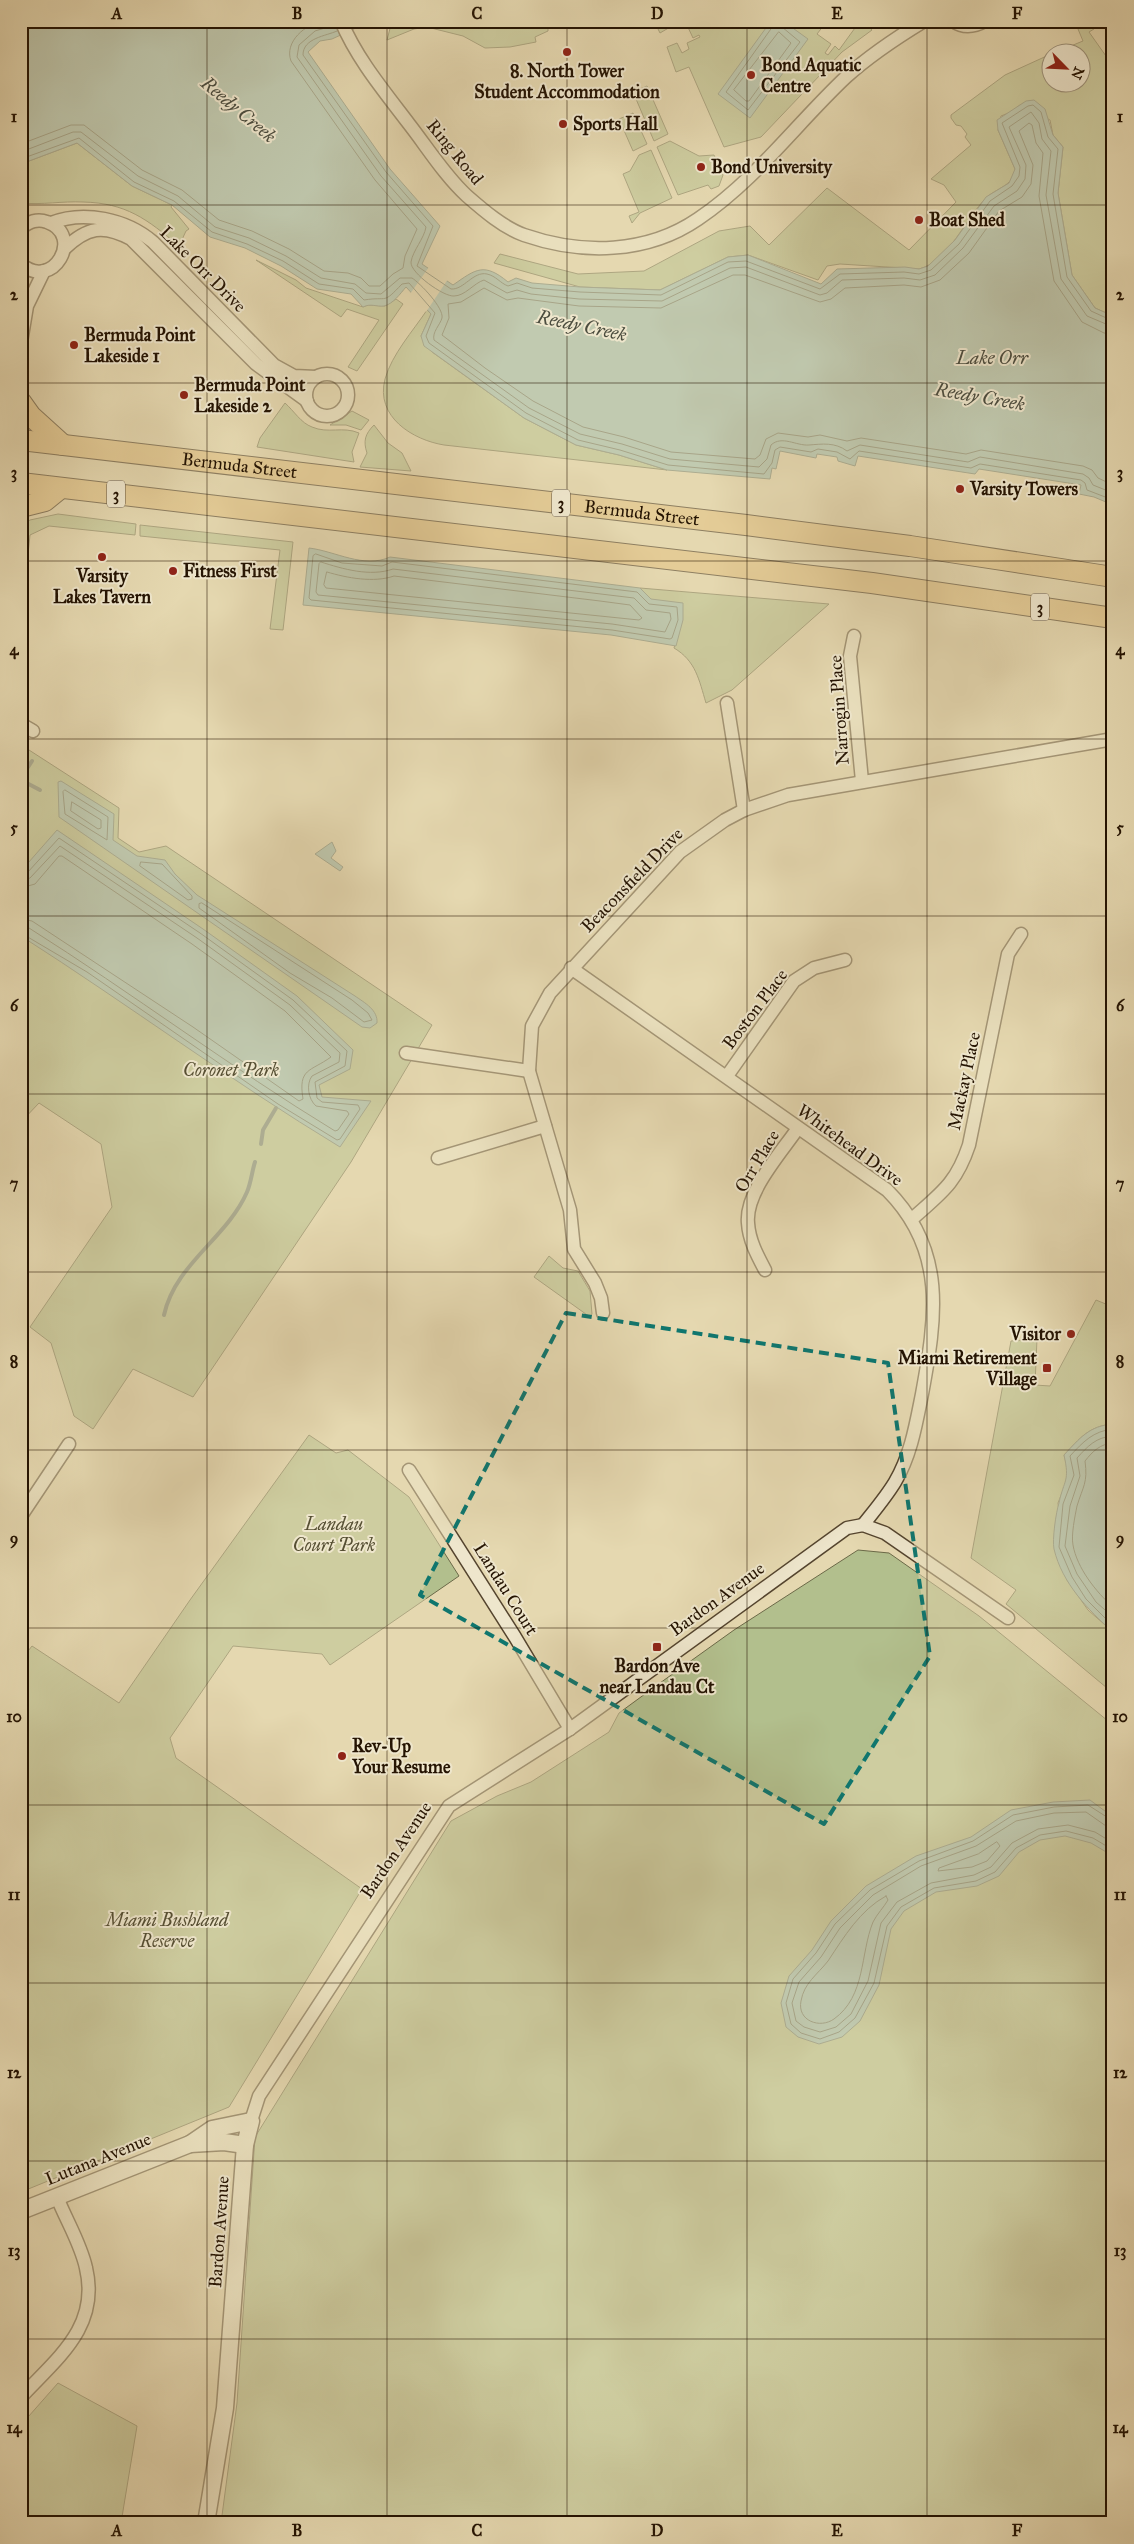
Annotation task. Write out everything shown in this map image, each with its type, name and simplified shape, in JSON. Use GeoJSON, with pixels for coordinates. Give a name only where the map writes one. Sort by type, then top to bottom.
{"type":"FeatureCollection","features":[{"type":"Feature","properties":{"kind":"main road"},"geometry":{"type":"LineString","coordinates":[[21,402],[31,416],[63,445]]}},
{"type":"Feature","properties":{"kind":"main road","name":"Bermuda Street"},"geometry":{"type":"LineString","coordinates":[[21,440],[746,525],[910,546],[1113,577]]}},
{"type":"Feature","properties":{"kind":"main road","name":"3"},"geometry":{"type":"LineString","coordinates":[[21,483],[872,582],[1113,618]]}},
{"type":"Feature","properties":{"kind":"main road"},"geometry":{"type":"LineString","coordinates":[[21,506],[44,501],[61,488]]}},
{"type":"Feature","properties":{"kind":"street","name":"Ring Road"},"geometry":{"type":"LineString","coordinates":[[340,21],[364,65],[466,195],[497,219],[524,235],[555,243],[598,250],[663,239],[698,220],[754,173],[846,77],[884,45],[924,21]]}},
{"type":"Feature","properties":{"kind":"street"},"geometry":{"type":"LineString","coordinates":[[953,21],[966,26],[975,26],[984,21]]}},
{"type":"Feature","properties":{"kind":"street","name":"Lake Orr Drive"},"geometry":{"type":"LineString","coordinates":[[21,228],[36,220],[51,223],[62,219],[92,218],[117,222],[138,231],[152,242],[274,365],[294,376],[316,377]]}},
{"type":"Feature","properties":{"kind":"street"},"geometry":{"type":"LineString","coordinates":[[51,223],[62,234],[64,249]]}},
{"type":"Feature","properties":{"kind":"street","name":"Lake Orr Drive"},"geometry":{"type":"LineString","coordinates":[[44,271],[58,263],[64,249],[79,236],[91,231],[109,230],[131,239],[256,364],[307,401]]}},
{"type":"Feature","properties":{"kind":"street"},"geometry":{"type":"LineString","coordinates":[[21,264],[29,270],[44,271],[27,306],[21,342]]}},
{"type":"Feature","properties":{"kind":"street"},"geometry":{"type":"LineString","coordinates":[[329,375],[341,380],[347,390],[346,401],[340,411],[327,416],[314,412],[307,401],[308,387],[316,377],[329,375]]}},
{"type":"Feature","properties":{"kind":"street","name":"Narrogin Place"},"geometry":{"type":"LineString","coordinates":[[854,636],[850,656],[862,781]]}},
{"type":"Feature","properties":{"kind":"street"},"geometry":{"type":"LineString","coordinates":[[727,703],[744,810]]}},
{"type":"Feature","properties":{"kind":"street"},"geometry":{"type":"LineString","coordinates":[[21,724],[32,731]]}},
{"type":"Feature","properties":{"kind":"street","name":"Beaconsfield Drive"},"geometry":{"type":"LineString","coordinates":[[603,1313],[601,1298],[574,1249],[570,1210],[529,1071],[532,1026],[550,994],[572,968],[680,852],[703,834],[744,810],[788,795],[1113,739]]}},
{"type":"Feature","properties":{"kind":"street","name":"Mackay Place"},"geometry":{"type":"LineString","coordinates":[[912,1219],[949,1187],[962,1168],[969,1145],[1008,954],[1021,934]]}},
{"type":"Feature","properties":{"kind":"street","name":"Boston Place"},"geometry":{"type":"LineString","coordinates":[[727,1076],[794,982],[814,968],[845,960]]}},
{"type":"Feature","properties":{"kind":"street","name":"Whitehead Drive"},"geometry":{"type":"LineString","coordinates":[[572,968],[887,1190],[912,1219],[923,1247],[932,1281],[935,1309],[927,1367],[914,1436],[896,1481],[863,1525]]}},
{"type":"Feature","properties":{"kind":"street"},"geometry":{"type":"LineString","coordinates":[[406,1053],[529,1071]]}},
{"type":"Feature","properties":{"kind":"street"},"geometry":{"type":"LineString","coordinates":[[438,1158],[545,1126]]}},
{"type":"Feature","properties":{"kind":"street","name":"Orr Place"},"geometry":{"type":"LineString","coordinates":[[765,1270],[753,1246],[748,1223],[748,1212],[757,1187],[798,1128]]}},
{"type":"Feature","properties":{"kind":"street"},"geometry":{"type":"LineString","coordinates":[[21,1516],[69,1444]]}},
{"type":"Feature","properties":{"kind":"street","name":"Landau Court"},"geometry":{"type":"LineString","coordinates":[[409,1470],[515,1637],[570,1729]]}},
{"type":"Feature","properties":{"kind":"street"},"geometry":{"type":"LineString","coordinates":[[863,1525],[885,1533],[1008,1618]]}},
{"type":"Feature","properties":{"kind":"street","name":"Bardon Avenue"},"geometry":{"type":"LineString","coordinates":[[206,2523],[225,2408],[245,2145],[259,2096],[446,1810],[462,1796],[570,1729],[847,1528],[863,1525]]}},
{"type":"Feature","properties":{"kind":"street"},"geometry":{"type":"LineString","coordinates":[[190,2144],[212,2129],[251,2121]]}},
{"type":"Feature","properties":{"kind":"street"},"geometry":{"type":"LineString","coordinates":[[190,2144],[224,2142],[245,2145]]}},
{"type":"Feature","properties":{"kind":"street","name":"Lutana Avenue"},"geometry":{"type":"LineString","coordinates":[[21,2211],[190,2144]]}},
{"type":"Feature","properties":{"kind":"street"},"geometry":{"type":"LineString","coordinates":[[21,2397],[68,2346],[87,2316],[89,2296],[86,2268],[57,2197]]}},
{"type":"Feature","properties":{"kind":"highlighted area"},"geometry":{"type":"Polygon","coordinates":[[[566,1313],[888,1363],[930,1656],[824,1824],[420,1595],[566,1313]]]}},
{"type":"Feature","properties":{"kind":"green space"},"geometry":{"type":"Polygon","coordinates":[[[392,21],[559,21],[548,27],[548,31],[535,37],[536,42],[510,47],[485,48],[463,36],[427,27],[414,29],[387,40],[392,21]]]}},
{"type":"Feature","properties":{"kind":"green space","name":"Bond Aquatic Centre"},"geometry":{"type":"Polygon","coordinates":[[[654,21],[805,21],[815,28],[821,21],[827,21],[817,34],[831,44],[825,53],[828,55],[835,46],[839,50],[860,21],[863,21],[872,30],[842,52],[761,137],[724,147],[689,67],[676,72],[667,47],[677,43],[682,53],[689,49],[687,43],[700,37],[699,35],[693,38],[686,23],[679,26],[677,23],[660,33],[654,21]]]}},
{"type":"Feature","properties":{"kind":"green space"},"geometry":{"type":"Polygon","coordinates":[[[1090,22],[1094,29],[1089,32],[1113,66],[1113,316],[1095,308],[1072,275],[1058,193],[1063,147],[1053,135],[1050,120],[1020,105],[1011,112],[1001,116],[998,130],[1015,169],[1014,175],[1008,183],[986,198],[948,249],[930,265],[919,269],[840,264],[827,266],[818,280],[748,255],[728,257],[660,290],[580,287],[494,263],[500,254],[578,274],[644,271],[719,231],[750,226],[769,245],[827,188],[909,250],[956,202],[944,185],[931,179],[971,145],[965,137],[967,134],[961,126],[956,125],[951,115],[1005,75],[1042,58],[1042,92],[1092,92],[1092,42],[1081,42],[1083,41],[1078,29],[1090,22]]]}},
{"type":"Feature","properties":{"kind":"green space"},"geometry":{"type":"Polygon","coordinates":[[[647,86],[668,134],[654,141],[633,92],[647,86]]]}},
{"type":"Feature","properties":{"kind":"green space"},"geometry":{"type":"Polygon","coordinates":[[[633,113],[647,144],[633,151],[619,119],[633,113]]]}},
{"type":"Feature","properties":{"kind":"green space"},"geometry":{"type":"Polygon","coordinates":[[[670,141],[699,156],[714,155],[723,175],[719,186],[711,189],[708,185],[678,195],[657,147],[670,141]]]}},
{"type":"Feature","properties":{"kind":"green space"},"geometry":{"type":"Polygon","coordinates":[[[77,143],[132,186],[172,205],[171,207],[189,229],[186,231],[179,246],[146,220],[112,205],[83,202],[21,203],[21,164],[77,143]]]}},
{"type":"Feature","properties":{"kind":"green space"},"geometry":{"type":"Polygon","coordinates":[[[651,150],[672,198],[640,213],[632,223],[629,216],[639,212],[623,174],[630,171],[639,155],[651,150]]]}},
{"type":"Feature","properties":{"kind":"green space"},"geometry":{"type":"Polygon","coordinates":[[[256,260],[296,280],[306,288],[363,307],[368,305],[385,306],[396,299],[403,304],[357,371],[348,367],[379,320],[347,309],[341,317],[256,260]]]}},
{"type":"Feature","properties":{"kind":"green space"},"geometry":{"type":"Polygon","coordinates":[[[427,310],[431,314],[421,336],[432,352],[524,418],[576,445],[619,455],[667,470],[444,445],[420,438],[409,432],[391,415],[386,405],[383,393],[385,379],[398,352],[427,310]]]}},
{"type":"Feature","properties":{"kind":"green space"},"geometry":{"type":"Polygon","coordinates":[[[285,403],[301,420],[312,427],[359,433],[352,452],[354,462],[257,447],[260,438],[285,403]]]}},
{"type":"Feature","properties":{"kind":"green space"},"geometry":{"type":"Polygon","coordinates":[[[352,411],[369,420],[361,430],[346,425],[330,425],[352,411]]]}},
{"type":"Feature","properties":{"kind":"green space"},"geometry":{"type":"Polygon","coordinates":[[[374,425],[388,443],[402,453],[411,471],[360,467],[367,453],[366,438],[374,425]]]}},
{"type":"Feature","properties":{"kind":"green space"},"geometry":{"type":"Polygon","coordinates":[[[58,514],[136,524],[135,535],[49,526],[30,535],[21,624],[22,525],[30,520],[58,514]]]}},
{"type":"Feature","properties":{"kind":"green space"},"geometry":{"type":"Polygon","coordinates":[[[140,525],[293,542],[283,630],[270,629],[280,550],[140,536],[140,525]]]}},
{"type":"Feature","properties":{"kind":"green space"},"geometry":{"type":"Polygon","coordinates":[[[640,588],[829,604],[732,690],[706,703],[699,679],[692,665],[674,648],[682,620],[650,599],[640,588]]]}},
{"type":"Feature","properties":{"kind":"green space","name":"Coronet Park"},"geometry":{"type":"Polygon","coordinates":[[[29,750],[119,808],[118,838],[139,852],[166,846],[432,1025],[351,1162],[193,1397],[133,1369],[93,1429],[74,1416],[51,1343],[30,1327],[112,1207],[101,1144],[39,1103],[21,1122],[21,762],[29,750]]]}},
{"type":"Feature","properties":{"kind":"green space"},"geometry":{"type":"Polygon","coordinates":[[[549,1256],[563,1268],[578,1271],[590,1291],[592,1314],[590,1317],[534,1277],[549,1256]]]}},
{"type":"Feature","properties":{"kind":"green space"},"geometry":{"type":"Polygon","coordinates":[[[1096,1300],[1113,1307],[1113,1424],[1091,1430],[1080,1438],[1064,1455],[1069,1475],[1058,1503],[1067,1580],[1088,1610],[1113,1632],[1113,1693],[1006,1604],[1016,1590],[971,1558],[1011,1341],[1037,1339],[1035,1385],[1050,1386],[1096,1300]]]}},
{"type":"Feature","properties":{"kind":"green space","name":"Miami Bushland Reserve"},"geometry":{"type":"Polygon","coordinates":[[[309,1435],[336,1453],[348,1450],[409,1497],[459,1576],[330,1665],[322,1654],[233,1646],[170,1738],[176,1758],[362,1889],[229,2107],[21,2192],[21,1660],[32,1646],[119,1703],[190,1600],[309,1435]]]}},
{"type":"Feature","properties":{"kind":"green space"},"geometry":{"type":"Polygon","coordinates":[[[858,1550],[889,1553],[979,1616],[1113,1725],[1113,2523],[221,2523],[237,2403],[255,2137],[451,1821],[497,1796],[531,1782],[609,1732],[619,1713],[660,1683],[734,1630],[858,1550]]]}},
{"type":"Feature","properties":{"kind":"green space"},"geometry":{"type":"Polygon","coordinates":[[[58,2383],[137,2426],[121,2523],[21,2523],[21,2425],[58,2383]]]}},
{"type":"Feature","properties":{"kind":"water","name":"Lake Orr"},"geometry":{"type":"Polygon","coordinates":[[[21,21],[371,21],[332,39],[320,41],[308,52],[390,169],[440,226],[422,264],[453,285],[474,272],[486,270],[493,272],[508,282],[516,278],[532,283],[580,287],[660,290],[728,257],[748,255],[821,284],[837,269],[905,267],[919,269],[928,266],[955,240],[986,197],[1009,183],[1015,169],[998,130],[997,120],[1026,101],[1034,100],[1045,109],[1053,135],[1063,147],[1058,193],[1072,275],[1095,308],[1113,316],[1113,505],[1094,497],[1079,494],[1081,485],[979,469],[975,474],[858,456],[855,466],[838,461],[837,457],[817,454],[816,458],[780,451],[776,469],[772,468],[770,479],[667,470],[619,455],[576,445],[524,418],[424,346],[421,336],[431,314],[406,287],[387,305],[363,307],[351,294],[317,289],[281,266],[245,248],[210,237],[172,205],[132,186],[77,143],[21,164],[21,21]]]}},
{"type":"Feature","properties":{"kind":"water"},"geometry":{"type":"Polygon","coordinates":[[[771,21],[783,21],[808,39],[750,118],[718,94],[771,21]]]}},
{"type":"Feature","properties":{"kind":"water"},"geometry":{"type":"Polygon","coordinates":[[[309,548],[360,560],[380,560],[390,557],[640,588],[651,599],[683,603],[683,620],[676,646],[611,635],[303,605],[309,548]]]}},
{"type":"Feature","properties":{"kind":"water"},"geometry":{"type":"Polygon","coordinates":[[[61,781],[114,814],[113,840],[137,856],[165,860],[175,874],[197,895],[367,1004],[375,1014],[377,1023],[370,1028],[362,1027],[59,817],[58,782],[61,781]]]}},
{"type":"Feature","properties":{"kind":"water"},"geometry":{"type":"Polygon","coordinates":[[[57,830],[203,929],[297,996],[353,1050],[350,1069],[319,1085],[322,1097],[371,1101],[340,1147],[259,1096],[21,936],[21,871],[57,830]]]}},
{"type":"Feature","properties":{"kind":"water"},"geometry":{"type":"Polygon","coordinates":[[[332,842],[336,851],[331,858],[343,867],[340,871],[315,854],[332,842]]]}},
{"type":"Feature","properties":{"kind":"water"},"geometry":{"type":"Polygon","coordinates":[[[1113,1424],[1113,1632],[1085,1605],[1063,1573],[1054,1549],[1054,1539],[1057,1513],[1066,1480],[1064,1455],[1080,1438],[1091,1430],[1113,1424]]]}},
{"type":"Feature","properties":{"kind":"water"},"geometry":{"type":"Polygon","coordinates":[[[1090,1800],[1113,1817],[1113,1856],[1091,1843],[1065,1836],[1040,1840],[1019,1852],[999,1876],[977,1886],[936,1892],[904,1911],[891,1929],[879,1985],[860,2021],[842,2037],[819,2044],[798,2037],[786,2027],[781,2003],[789,1976],[812,1950],[831,1921],[866,1886],[916,1856],[971,1837],[1011,1810],[1053,1802],[1090,1800]]]}},
{"type":"Feature","properties":{"kind":"pier"},"geometry":{"type":"Polygon","coordinates":[[[429,267],[448,279],[426,312],[410,294],[429,267]]]}},
{"type":"Feature","properties":{"kind":"waterway"},"geometry":{"type":"LineString","coordinates":[[21,778],[32,761]]}},
{"type":"Feature","properties":{"kind":"waterway"},"geometry":{"type":"LineString","coordinates":[[21,780],[40,790]]}},
{"type":"Feature","properties":{"kind":"waterway"},"geometry":{"type":"LineString","coordinates":[[21,866],[25,867]]}},
{"type":"Feature","properties":{"kind":"waterway"},"geometry":{"type":"LineString","coordinates":[[261,1144],[263,1130],[276,1108]]}},
{"type":"Feature","properties":{"kind":"waterway"},"geometry":{"type":"LineString","coordinates":[[164,1315],[170,1297],[179,1281],[238,1208],[247,1192],[255,1162]]}},
{"type":"Feature","properties":{"kind":"place","name":"8. North Tower Student Accommodation"},"geometry":{"type":"Point","coordinates":[567,52]}},
{"type":"Feature","properties":{"kind":"place","name":"Bond Aquatic Centre"},"geometry":{"type":"Point","coordinates":[751,75]}},
{"type":"Feature","properties":{"kind":"place","name":"Sports Hall"},"geometry":{"type":"Point","coordinates":[563,124]}},
{"type":"Feature","properties":{"kind":"place","name":"Bond University"},"geometry":{"type":"Point","coordinates":[701,167]}},
{"type":"Feature","properties":{"kind":"place","name":"Boat Shed"},"geometry":{"type":"Point","coordinates":[919,220]}},
{"type":"Feature","properties":{"kind":"place","name":"Bermuda Point Lakeside 1"},"geometry":{"type":"Point","coordinates":[74,345]}},
{"type":"Feature","properties":{"kind":"place","name":"Bermuda Point Lakeside 2"},"geometry":{"type":"Point","coordinates":[184,395]}},
{"type":"Feature","properties":{"kind":"place","name":"Varsity Towers"},"geometry":{"type":"Point","coordinates":[960,489]}},
{"type":"Feature","properties":{"kind":"place","name":"Varsity Lakes Tavern"},"geometry":{"type":"Point","coordinates":[102,557]}},
{"type":"Feature","properties":{"kind":"place","name":"Fitness First"},"geometry":{"type":"Point","coordinates":[173,571]}},
{"type":"Feature","properties":{"kind":"place","name":"Visitor"},"geometry":{"type":"Point","coordinates":[1071,1334]}},
{"type":"Feature","properties":{"kind":"place","name":"Miami Retirement Village"},"geometry":{"type":"Point","coordinates":[1047,1368]}},
{"type":"Feature","properties":{"kind":"place","name":"Bardon Ave near Landau Ct"},"geometry":{"type":"Point","coordinates":[657,1647]}},
{"type":"Feature","properties":{"kind":"place","name":"Rev-Up Your Resume"},"geometry":{"type":"Point","coordinates":[342,1756]}},
{"type":"Feature","properties":{"kind":"water label","name":"Reedy Creek"},"geometry":{"type":"Point","coordinates":[239,109]}},
{"type":"Feature","properties":{"kind":"water label","name":"Reedy Creek"},"geometry":{"type":"Point","coordinates":[582,325]}},
{"type":"Feature","properties":{"kind":"water label","name":"Reedy Creek"},"geometry":{"type":"Point","coordinates":[980,396]}},
{"type":"Feature","properties":{"kind":"park label","name":"Landau Court Park"},"geometry":{"type":"Point","coordinates":[334,1534]}}]}
